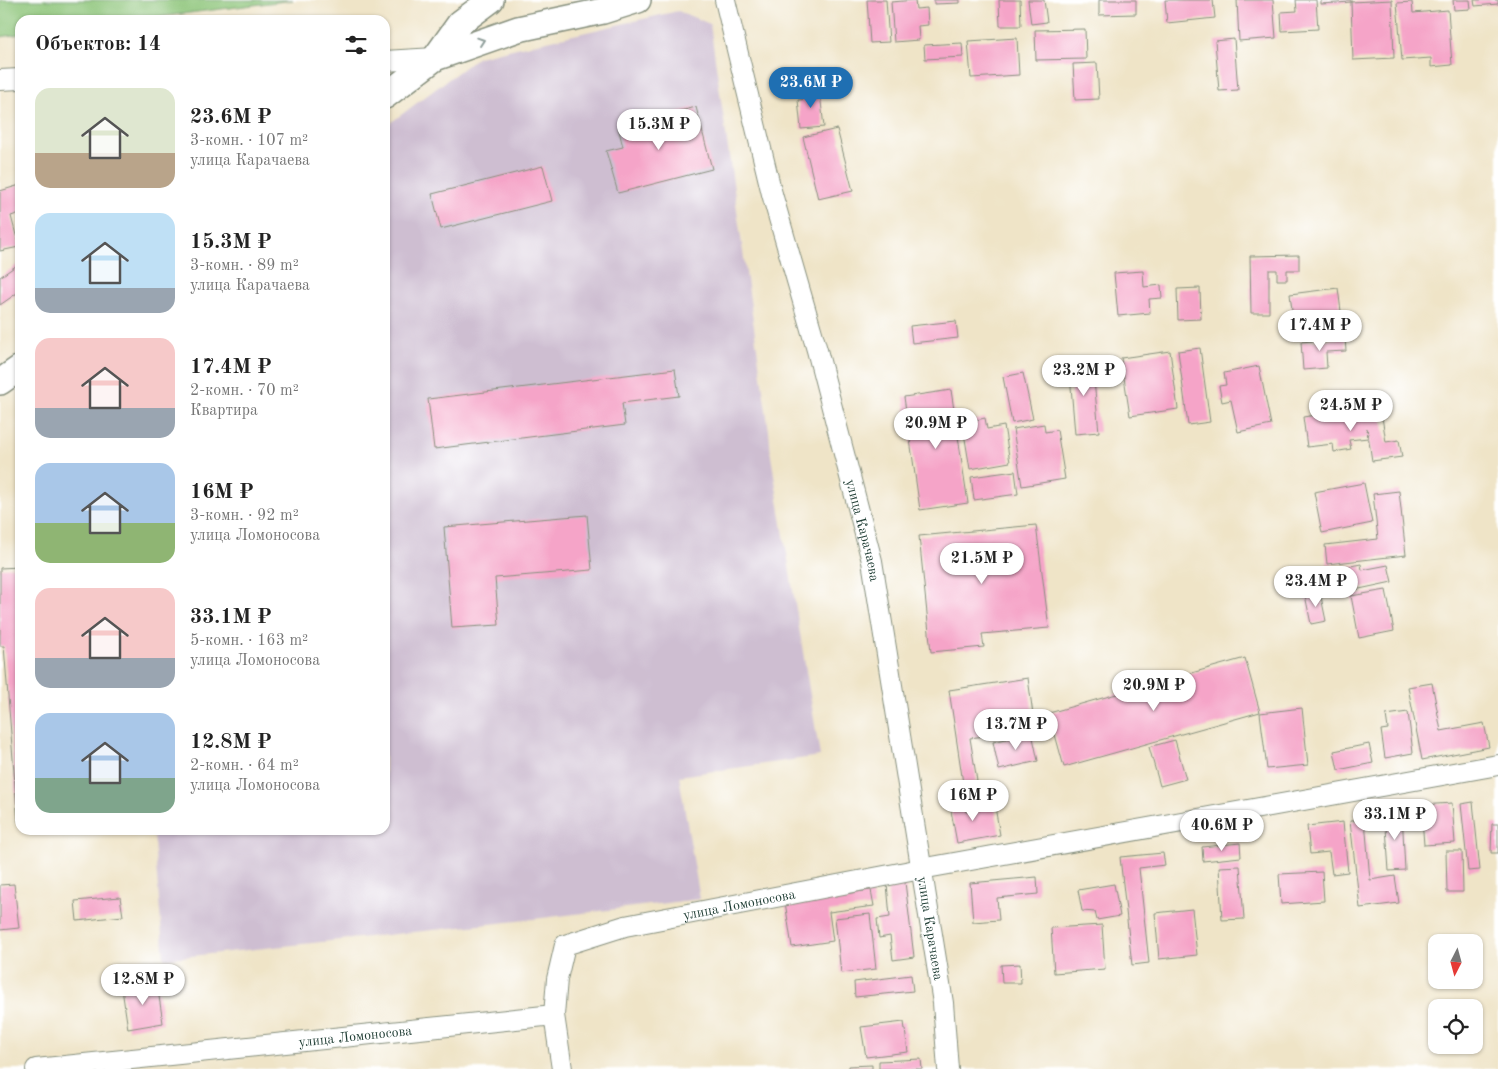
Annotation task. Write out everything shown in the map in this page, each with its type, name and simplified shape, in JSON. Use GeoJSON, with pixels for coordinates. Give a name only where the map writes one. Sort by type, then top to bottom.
{"type":"FeatureCollection","features":[{"type":"Feature","properties":{"kind":"street"},"geometry":{"type":"LineString","coordinates":[[390,92],[435,58],[460,23],[491,0]]}},
{"type":"Feature","properties":{"kind":"street"},"geometry":{"type":"LineString","coordinates":[[390,61],[435,58],[518,29],[603,11],[638,0]]}},
{"type":"Feature","properties":{"kind":"street","name":"улица Карачаева"},"geometry":{"type":"LineString","coordinates":[[725,0],[772,194],[817,350],[872,561],[943,1003],[948,1069]]}},
{"type":"Feature","properties":{"kind":"street"},"geometry":{"type":"LineString","coordinates":[[0,80],[15,79]]}},
{"type":"Feature","properties":{"kind":"street"},"geometry":{"type":"LineString","coordinates":[[0,382],[15,372]]}},
{"type":"Feature","properties":{"kind":"street","name":"улица Ломоносова"},"geometry":{"type":"LineString","coordinates":[[36,1069],[554,1015],[556,979],[565,945],[625,926],[921,869],[1498,764]]}},
{"type":"Feature","properties":{"kind":"street"},"geometry":{"type":"LineString","coordinates":[[554,1015],[562,1069]]}},
{"type":"Feature","properties":{"kind":"shaded area"},"geometry":{"type":"Polygon","coordinates":[[[678,11],[710,24],[769,431],[771,456],[820,756],[679,776],[700,899],[517,921],[164,959],[153,835],[390,835],[390,123],[478,57],[678,11]]]}},
{"type":"Feature","properties":{"kind":"green space"},"geometry":{"type":"Polygon","coordinates":[[[0,0],[293,0],[174,15],[15,15],[15,35],[0,37],[0,0]]]}},
{"type":"Feature","properties":{"kind":"building"},"geometry":{"type":"Polygon","coordinates":[[[867,0],[886,0],[889,42],[870,43],[867,0]]]}},
{"type":"Feature","properties":{"kind":"building"},"geometry":{"type":"Polygon","coordinates":[[[915,0],[916,9],[927,8],[928,25],[918,26],[919,40],[894,42],[891,2],[915,0]]]}},
{"type":"Feature","properties":{"kind":"building"},"geometry":{"type":"Polygon","coordinates":[[[934,0],[960,0],[960,3],[934,4],[934,0]]]}},
{"type":"Feature","properties":{"kind":"building"},"geometry":{"type":"Polygon","coordinates":[[[999,0],[1020,0],[1021,26],[1000,26],[999,0]]]}},
{"type":"Feature","properties":{"kind":"building"},"geometry":{"type":"Polygon","coordinates":[[[1028,0],[1044,0],[1047,22],[1031,24],[1028,0]]]}},
{"type":"Feature","properties":{"kind":"building"},"geometry":{"type":"Polygon","coordinates":[[[1099,0],[1136,0],[1136,14],[1099,15],[1099,0]]]}},
{"type":"Feature","properties":{"kind":"building"},"geometry":{"type":"Polygon","coordinates":[[[1165,0],[1213,0],[1215,18],[1167,23],[1165,0]]]}},
{"type":"Feature","properties":{"kind":"building"},"geometry":{"type":"Polygon","coordinates":[[[1237,0],[1273,0],[1276,38],[1239,41],[1237,0]]]}},
{"type":"Feature","properties":{"kind":"building"},"geometry":{"type":"Polygon","coordinates":[[[1296,0],[1316,0],[1318,29],[1282,31],[1281,12],[1297,11],[1296,0]]]}},
{"type":"Feature","properties":{"kind":"building"},"geometry":{"type":"Polygon","coordinates":[[[1321,0],[1351,0],[1351,2],[1321,4],[1321,0]]]}},
{"type":"Feature","properties":{"kind":"building"},"geometry":{"type":"Polygon","coordinates":[[[1392,0],[1394,58],[1353,60],[1351,2],[1392,0]]]}},
{"type":"Feature","properties":{"kind":"building"},"geometry":{"type":"Polygon","coordinates":[[[1453,0],[1470,0],[1471,9],[1454,10],[1453,0]]]}},
{"type":"Feature","properties":{"kind":"building"},"geometry":{"type":"Polygon","coordinates":[[[1474,0],[1498,0],[1498,4],[1475,6],[1474,0]]]}},
{"type":"Feature","properties":{"kind":"building"},"geometry":{"type":"Polygon","coordinates":[[[1412,2],[1413,13],[1448,10],[1452,65],[1431,67],[1431,58],[1402,60],[1397,3],[1412,2]]]}},
{"type":"Feature","properties":{"kind":"building"},"geometry":{"type":"Polygon","coordinates":[[[1085,29],[1086,59],[1036,60],[1035,30],[1085,29]]]}},
{"type":"Feature","properties":{"kind":"building"},"geometry":{"type":"Polygon","coordinates":[[[1017,38],[1019,75],[971,78],[968,41],[1017,38]]]}},
{"type":"Feature","properties":{"kind":"building"},"geometry":{"type":"Polygon","coordinates":[[[1234,39],[1238,90],[1219,91],[1215,41],[1234,39]]]}},
{"type":"Feature","properties":{"kind":"building"},"geometry":{"type":"Polygon","coordinates":[[[962,43],[963,57],[925,59],[924,45],[962,43]]]}},
{"type":"Feature","properties":{"kind":"building"},"geometry":{"type":"Polygon","coordinates":[[[1097,63],[1099,99],[1075,100],[1073,64],[1097,63]]]}},
{"type":"Feature","properties":{"kind":"building"},"geometry":{"type":"Polygon","coordinates":[[[819,85],[824,127],[801,129],[798,100],[807,99],[805,87],[819,85]]]}},
{"type":"Feature","properties":{"kind":"building"},"geometry":{"type":"Polygon","coordinates":[[[696,107],[712,169],[618,193],[606,151],[623,147],[618,127],[696,107]]]}},
{"type":"Feature","properties":{"kind":"building"},"geometry":{"type":"Polygon","coordinates":[[[837,129],[853,191],[818,199],[803,137],[837,129]]]}},
{"type":"Feature","properties":{"kind":"building"},"geometry":{"type":"Polygon","coordinates":[[[543,166],[552,201],[441,229],[432,194],[543,166]]]}},
{"type":"Feature","properties":{"kind":"building"},"geometry":{"type":"Polygon","coordinates":[[[15,186],[15,215],[11,216],[15,232],[15,248],[0,251],[0,191],[15,186]]]}},
{"type":"Feature","properties":{"kind":"building"},"geometry":{"type":"Polygon","coordinates":[[[1299,255],[1299,270],[1287,270],[1287,280],[1277,280],[1277,270],[1269,270],[1269,313],[1251,313],[1250,256],[1299,255]]]}},
{"type":"Feature","properties":{"kind":"building"},"geometry":{"type":"Polygon","coordinates":[[[15,266],[15,294],[0,305],[0,277],[15,266]]]}},
{"type":"Feature","properties":{"kind":"building"},"geometry":{"type":"Polygon","coordinates":[[[1143,271],[1144,287],[1161,285],[1162,298],[1149,299],[1150,313],[1118,316],[1114,273],[1143,271]]]}},
{"type":"Feature","properties":{"kind":"building"},"geometry":{"type":"Polygon","coordinates":[[[1200,288],[1201,319],[1178,320],[1177,289],[1200,288]]]}},
{"type":"Feature","properties":{"kind":"building"},"geometry":{"type":"Polygon","coordinates":[[[1338,288],[1343,327],[1295,333],[1290,294],[1338,288]]]}},
{"type":"Feature","properties":{"kind":"building"},"geometry":{"type":"Polygon","coordinates":[[[956,321],[958,338],[912,343],[910,326],[956,321]]]}},
{"type":"Feature","properties":{"kind":"building"},"geometry":{"type":"Polygon","coordinates":[[[1345,338],[1346,351],[1326,352],[1327,368],[1303,370],[1301,342],[1345,338]]]}},
{"type":"Feature","properties":{"kind":"building"},"geometry":{"type":"Polygon","coordinates":[[[1200,348],[1210,422],[1188,425],[1178,351],[1200,348]]]}},
{"type":"Feature","properties":{"kind":"building"},"geometry":{"type":"Polygon","coordinates":[[[1170,351],[1178,409],[1130,416],[1121,358],[1170,351]]]}},
{"type":"Feature","properties":{"kind":"building"},"geometry":{"type":"Polygon","coordinates":[[[1092,360],[1099,432],[1075,434],[1069,363],[1092,360]]]}},
{"type":"Feature","properties":{"kind":"building"},"geometry":{"type":"Polygon","coordinates":[[[1259,366],[1271,425],[1238,432],[1231,400],[1222,402],[1219,386],[1226,385],[1224,373],[1259,366]]]}},
{"type":"Feature","properties":{"kind":"building"},"geometry":{"type":"Polygon","coordinates":[[[675,369],[679,396],[622,403],[625,425],[434,449],[428,399],[675,369]]]}},
{"type":"Feature","properties":{"kind":"building"},"geometry":{"type":"Polygon","coordinates":[[[1023,373],[1033,419],[1012,423],[1003,377],[1023,373]]]}},
{"type":"Feature","properties":{"kind":"building"},"geometry":{"type":"Polygon","coordinates":[[[951,390],[968,503],[920,510],[904,397],[951,390]]]}},
{"type":"Feature","properties":{"kind":"building"},"geometry":{"type":"Polygon","coordinates":[[[1363,408],[1365,413],[1381,411],[1386,442],[1399,440],[1402,457],[1372,461],[1367,428],[1368,438],[1349,440],[1351,449],[1334,452],[1333,444],[1307,447],[1303,417],[1363,408]]]}},
{"type":"Feature","properties":{"kind":"building"},"geometry":{"type":"Polygon","coordinates":[[[985,418],[987,429],[1004,426],[1010,462],[970,469],[964,433],[973,431],[972,421],[985,418]]]}},
{"type":"Feature","properties":{"kind":"building"},"geometry":{"type":"Polygon","coordinates":[[[1044,424],[1045,432],[1057,430],[1065,479],[1022,486],[1013,429],[1044,424]]]}},
{"type":"Feature","properties":{"kind":"building"},"geometry":{"type":"Polygon","coordinates":[[[1015,471],[1018,494],[974,500],[971,477],[1015,471]]]}},
{"type":"Feature","properties":{"kind":"building"},"geometry":{"type":"Polygon","coordinates":[[[1364,483],[1372,523],[1322,533],[1314,492],[1364,483]]]}},
{"type":"Feature","properties":{"kind":"building"},"geometry":{"type":"Polygon","coordinates":[[[1399,491],[1406,555],[1327,564],[1325,545],[1378,539],[1373,494],[1399,491]]]}},
{"type":"Feature","properties":{"kind":"building"},"geometry":{"type":"Polygon","coordinates":[[[587,515],[592,570],[495,578],[499,625],[452,628],[444,527],[587,515]]]}},
{"type":"Feature","properties":{"kind":"building"},"geometry":{"type":"Polygon","coordinates":[[[1036,525],[1049,628],[982,634],[984,647],[931,652],[919,536],[1036,525]]]}},
{"type":"Feature","properties":{"kind":"building"},"geometry":{"type":"Polygon","coordinates":[[[1361,564],[1362,570],[1388,565],[1392,582],[1350,591],[1345,567],[1361,564]]]}},
{"type":"Feature","properties":{"kind":"building"},"geometry":{"type":"Polygon","coordinates":[[[15,567],[15,784],[4,646],[0,646],[0,568],[15,567]]]}},
{"type":"Feature","properties":{"kind":"building"},"geometry":{"type":"Polygon","coordinates":[[[1386,590],[1394,631],[1359,638],[1351,596],[1386,590]]]}},
{"type":"Feature","properties":{"kind":"building"},"geometry":{"type":"Polygon","coordinates":[[[1320,592],[1326,621],[1311,624],[1305,595],[1320,592]]]}},
{"type":"Feature","properties":{"kind":"building"},"geometry":{"type":"Polygon","coordinates":[[[1245,658],[1260,712],[1064,767],[1049,713],[1245,658]]]}},
{"type":"Feature","properties":{"kind":"building"},"geometry":{"type":"Polygon","coordinates":[[[1028,678],[1035,729],[970,738],[977,781],[963,783],[949,690],[1028,678]]]}},
{"type":"Feature","properties":{"kind":"building"},"geometry":{"type":"Polygon","coordinates":[[[1432,683],[1441,731],[1484,723],[1489,747],[1422,760],[1408,687],[1432,683]]]}},
{"type":"Feature","properties":{"kind":"building"},"geometry":{"type":"Polygon","coordinates":[[[1302,708],[1308,765],[1267,769],[1260,713],[1302,708]]]}},
{"type":"Feature","properties":{"kind":"building"},"geometry":{"type":"Polygon","coordinates":[[[1408,712],[1413,753],[1385,758],[1381,730],[1388,729],[1386,715],[1408,712]]]}},
{"type":"Feature","properties":{"kind":"building"},"geometry":{"type":"Polygon","coordinates":[[[1032,733],[1038,761],[999,770],[993,742],[1032,733]]]}},
{"type":"Feature","properties":{"kind":"building"},"geometry":{"type":"Polygon","coordinates":[[[1175,740],[1186,779],[1160,786],[1149,747],[1175,740]]]}},
{"type":"Feature","properties":{"kind":"building"},"geometry":{"type":"Polygon","coordinates":[[[1369,744],[1373,763],[1338,770],[1334,751],[1369,744]]]}},
{"type":"Feature","properties":{"kind":"building"},"geometry":{"type":"Polygon","coordinates":[[[963,797],[966,812],[995,807],[1000,835],[957,843],[949,800],[963,797]]]}},
{"type":"Feature","properties":{"kind":"building"},"geometry":{"type":"Polygon","coordinates":[[[1473,802],[1480,870],[1468,871],[1461,804],[1473,802]]]}},
{"type":"Feature","properties":{"kind":"building"},"geometry":{"type":"Polygon","coordinates":[[[1452,803],[1455,843],[1424,845],[1421,805],[1452,803]]]}},
{"type":"Feature","properties":{"kind":"building"},"geometry":{"type":"Polygon","coordinates":[[[1402,812],[1405,870],[1389,871],[1385,813],[1402,812]]]}},
{"type":"Feature","properties":{"kind":"building"},"geometry":{"type":"Polygon","coordinates":[[[1365,820],[1370,880],[1395,876],[1399,903],[1360,908],[1350,821],[1365,820]]]}},
{"type":"Feature","properties":{"kind":"building"},"geometry":{"type":"Polygon","coordinates":[[[1343,822],[1348,872],[1332,874],[1329,852],[1310,854],[1307,826],[1343,822]]]}},
{"type":"Feature","properties":{"kind":"building"},"geometry":{"type":"Polygon","coordinates":[[[1492,824],[1498,824],[1498,853],[1491,853],[1492,824]]]}},
{"type":"Feature","properties":{"kind":"building"},"geometry":{"type":"Polygon","coordinates":[[[1240,843],[1241,857],[1203,861],[1202,847],[1240,843]]]}},
{"type":"Feature","properties":{"kind":"building"},"geometry":{"type":"Polygon","coordinates":[[[1446,851],[1462,851],[1463,892],[1447,892],[1446,851]]]}},
{"type":"Feature","properties":{"kind":"building"},"geometry":{"type":"Polygon","coordinates":[[[1163,853],[1165,865],[1139,868],[1149,963],[1132,965],[1120,857],[1163,853]]]}},
{"type":"Feature","properties":{"kind":"building"},"geometry":{"type":"Polygon","coordinates":[[[1240,866],[1244,919],[1222,920],[1219,867],[1240,866]]]}},
{"type":"Feature","properties":{"kind":"building"},"geometry":{"type":"Polygon","coordinates":[[[1322,872],[1324,901],[1281,904],[1279,874],[1322,872]]]}},
{"type":"Feature","properties":{"kind":"building"},"geometry":{"type":"Polygon","coordinates":[[[1037,877],[1038,894],[997,898],[999,920],[973,922],[970,883],[1037,877]]]}},
{"type":"Feature","properties":{"kind":"building"},"geometry":{"type":"Polygon","coordinates":[[[905,882],[914,957],[893,960],[890,936],[879,938],[877,919],[890,917],[887,884],[905,882]]]}},
{"type":"Feature","properties":{"kind":"building"},"geometry":{"type":"Polygon","coordinates":[[[14,884],[19,928],[0,930],[0,885],[14,884]]]}},
{"type":"Feature","properties":{"kind":"building"},"geometry":{"type":"Polygon","coordinates":[[[1114,884],[1120,916],[1097,920],[1095,912],[1082,911],[1078,890],[1114,884]]]}},
{"type":"Feature","properties":{"kind":"building"},"geometry":{"type":"Polygon","coordinates":[[[871,890],[874,906],[829,912],[833,941],[792,947],[785,902],[871,890]]]}},
{"type":"Feature","properties":{"kind":"building"},"geometry":{"type":"Polygon","coordinates":[[[120,897],[123,916],[77,921],[75,901],[120,897]]]}},
{"type":"Feature","properties":{"kind":"building"},"geometry":{"type":"Polygon","coordinates":[[[1192,909],[1197,955],[1159,959],[1155,913],[1192,909]]]}},
{"type":"Feature","properties":{"kind":"building"},"geometry":{"type":"Polygon","coordinates":[[[870,914],[876,969],[841,973],[835,918],[870,914]]]}},
{"type":"Feature","properties":{"kind":"building"},"geometry":{"type":"Polygon","coordinates":[[[1102,925],[1105,969],[1054,973],[1051,928],[1102,925]]]}},
{"type":"Feature","properties":{"kind":"building"},"geometry":{"type":"Polygon","coordinates":[[[1020,964],[1021,983],[1002,983],[1001,965],[1020,964]]]}},
{"type":"Feature","properties":{"kind":"building"},"geometry":{"type":"Polygon","coordinates":[[[911,975],[913,991],[855,997],[854,982],[911,975]]]}},
{"type":"Feature","properties":{"kind":"building"},"geometry":{"type":"Polygon","coordinates":[[[157,983],[163,1023],[128,1029],[122,989],[157,983]]]}},
{"type":"Feature","properties":{"kind":"building"},"geometry":{"type":"Polygon","coordinates":[[[904,1022],[908,1052],[866,1057],[861,1027],[904,1022]]]}},
{"type":"Feature","properties":{"kind":"building"},"geometry":{"type":"Polygon","coordinates":[[[921,1059],[922,1069],[879,1069],[879,1061],[921,1059]]]}},
{"type":"Feature","properties":{"kind":"building"},"geometry":{"type":"Polygon","coordinates":[[[872,1065],[872,1069],[849,1069],[849,1066],[872,1065]]]}}]}
